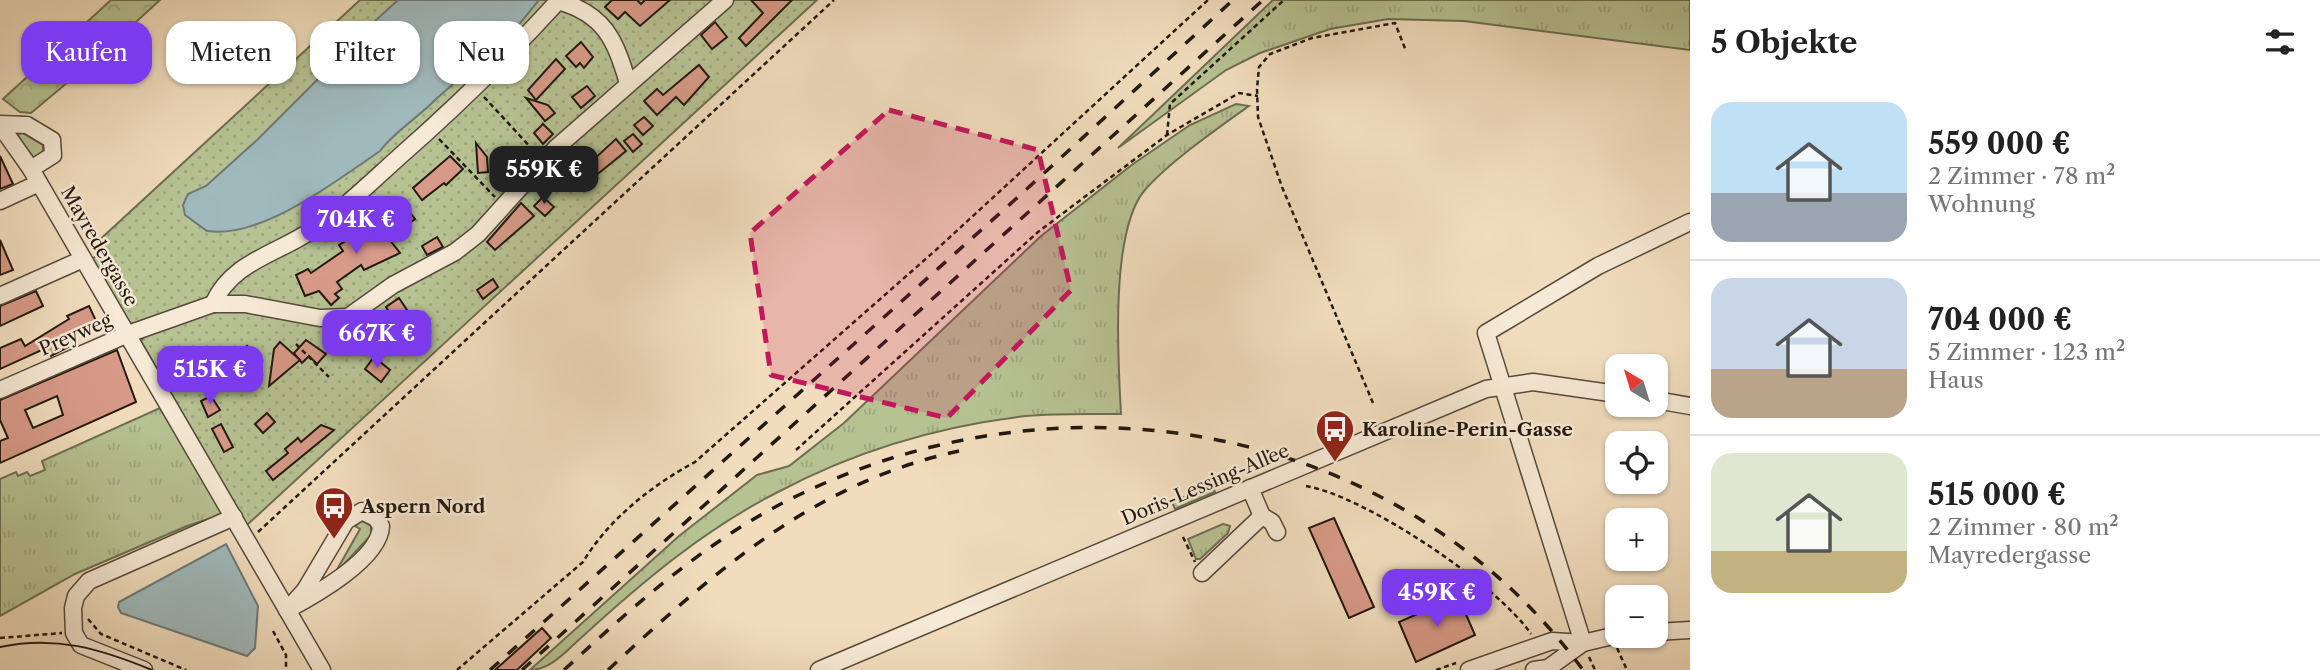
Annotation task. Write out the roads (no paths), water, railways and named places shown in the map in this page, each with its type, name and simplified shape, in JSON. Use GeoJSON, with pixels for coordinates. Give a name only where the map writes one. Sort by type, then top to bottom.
{"type":"FeatureCollection","features":[{"type":"Feature","properties":{"kind":"street"},"geometry":{"type":"LineString","coordinates":[[213,304],[245,304],[320,318],[348,317],[402,279],[466,244],[504,207],[544,161],[628,83],[725,0]]}},
{"type":"Feature","properties":{"kind":"street"},"geometry":{"type":"LineString","coordinates":[[213,304],[234,274],[326,220],[430,130],[559,1],[583,11],[601,23],[612,40],[628,83]]}},
{"type":"Feature","properties":{"kind":"street"},"geometry":{"type":"LineString","coordinates":[[0,124],[27,125],[52,140],[53,155],[35,176],[0,201]]}},
{"type":"Feature","properties":{"kind":"street","name":"Mayredergasse"},"geometry":{"type":"LineString","coordinates":[[0,124],[35,176],[322,670]]}},
{"type":"Feature","properties":{"kind":"street"},"geometry":{"type":"LineString","coordinates":[[1583,643],[1486,333],[1598,266],[1690,222]]}},
{"type":"Feature","properties":{"kind":"street"},"geometry":{"type":"LineString","coordinates":[[0,296],[83,258]]}},
{"type":"Feature","properties":{"kind":"street","name":"Preyweg"},"geometry":{"type":"LineString","coordinates":[[0,390],[128,334],[213,304]]}},
{"type":"Feature","properties":{"kind":"street","name":"Doris-Lessing-Allee"},"geometry":{"type":"LineString","coordinates":[[819,670],[1501,385],[1555,383],[1605,392]]}},
{"type":"Feature","properties":{"kind":"street"},"geometry":{"type":"LineString","coordinates":[[1668,402],[1690,406]]}},
{"type":"Feature","properties":{"kind":"street"},"geometry":{"type":"LineString","coordinates":[[1250,488],[1262,516],[1272,522],[1277,532]]}},
{"type":"Feature","properties":{"kind":"street"},"geometry":{"type":"LineString","coordinates":[[362,511],[376,518],[380,533],[363,556],[338,580],[287,610],[305,590],[346,521],[362,511]]}},
{"type":"Feature","properties":{"kind":"street"},"geometry":{"type":"LineString","coordinates":[[1200,569],[1262,516]]}},
{"type":"Feature","properties":{"kind":"street"},"geometry":{"type":"LineString","coordinates":[[144,670],[81,645],[73,625],[76,596],[94,578],[234,517]]}},
{"type":"Feature","properties":{"kind":"street"},"geometry":{"type":"LineString","coordinates":[[1668,631],[1690,630]]}},
{"type":"Feature","properties":{"kind":"street"},"geometry":{"type":"LineString","coordinates":[[1469,670],[1535,645],[1552,641],[1583,643],[1605,637]]}},
{"type":"Feature","properties":{"kind":"street"},"geometry":{"type":"LineString","coordinates":[[1534,670],[1548,668],[1583,643]]}},
{"type":"Feature","properties":{"kind":"water"},"geometry":{"type":"Polygon","coordinates":[[[398,0],[539,0],[522,21],[434,21],[434,84],[453,84],[380,151],[320,192],[274,217],[228,231],[207,231],[185,215],[183,205],[188,194],[206,186],[313,84],[420,84],[420,21],[375,21],[398,0]]]}},
{"type":"Feature","properties":{"kind":"water"},"geometry":{"type":"Polygon","coordinates":[[[226,544],[258,606],[255,648],[247,656],[121,613],[119,602],[226,544]]]}},
{"type":"Feature","properties":{"kind":"tram line"},"geometry":{"type":"LineString","coordinates":[[0,647],[59,643],[96,650],[152,670]]}},
{"type":"Feature","properties":{"kind":"railway"},"geometry":{"type":"LineString","coordinates":[[490,670],[1018,197],[1233,0]]}},
{"type":"Feature","properties":{"kind":"railway"},"geometry":{"type":"LineString","coordinates":[[522,670],[1263,0]]}},
{"type":"Feature","properties":{"kind":"railway"},"geometry":{"type":"LineString","coordinates":[[564,670],[648,595],[706,550],[769,510],[803,493],[906,454],[1013,432],[1120,428],[1226,442],[1328,473],[1423,521],[1509,587],[1583,670]]}},
{"type":"Feature","properties":{"kind":"railway"},"geometry":{"type":"LineString","coordinates":[[608,670],[687,599],[768,536],[857,485],[906,466],[959,451]]}},
{"type":"Feature","properties":{"kind":"place","name":"Karoline-Perin-Gasse"},"geometry":{"type":"Point","coordinates":[1335,463]}},
{"type":"Feature","properties":{"kind":"place","name":"Aspern Nord"},"geometry":{"type":"Point","coordinates":[334,540]}}]}
